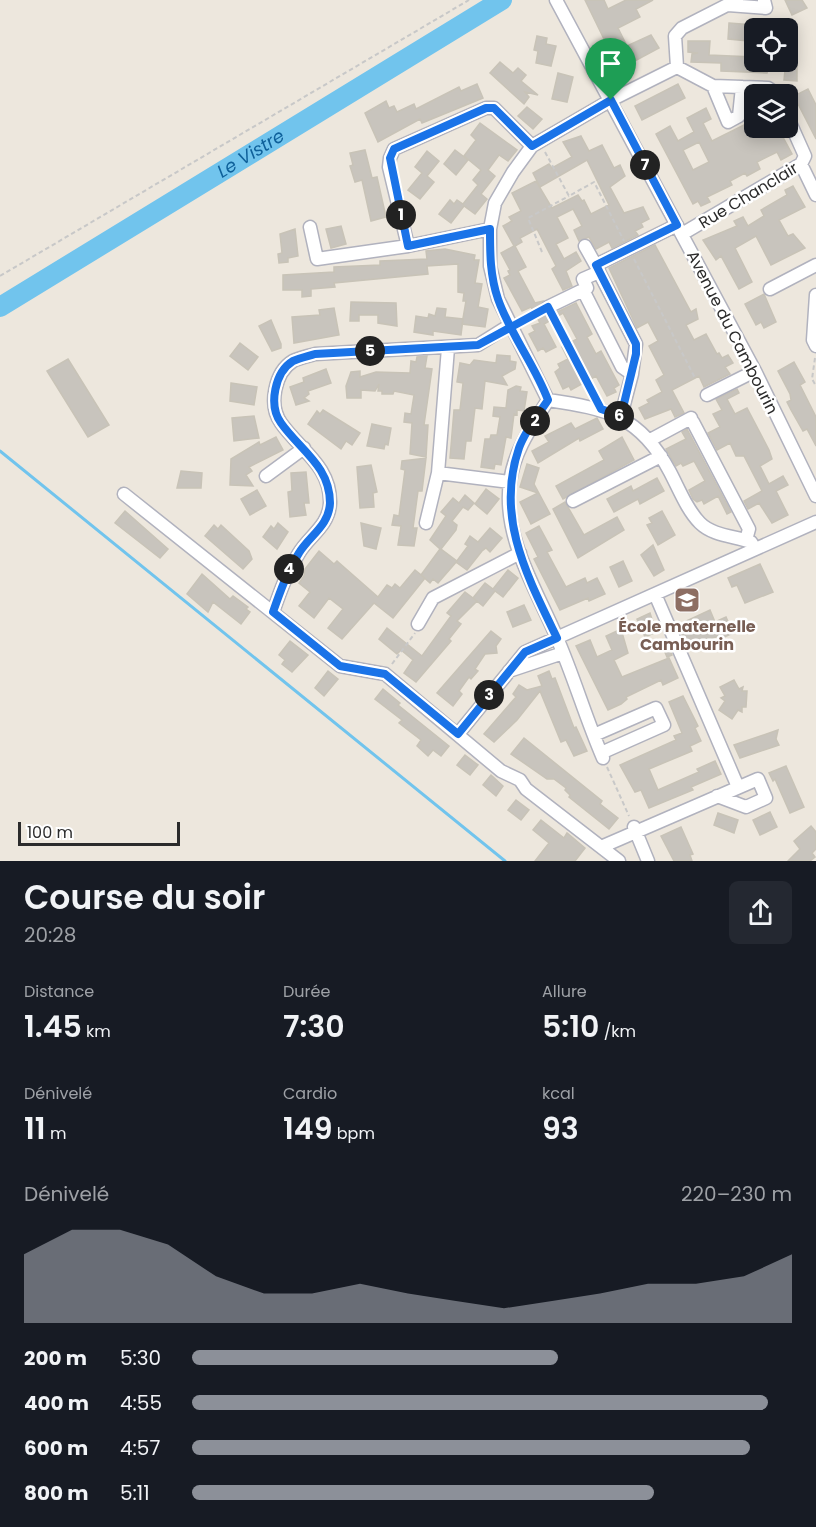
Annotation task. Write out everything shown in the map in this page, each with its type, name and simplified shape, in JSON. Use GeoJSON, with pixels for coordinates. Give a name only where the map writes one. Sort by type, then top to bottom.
{"type":"FeatureCollection","features":[{"type":"Feature","properties":{"kind":"street"},"geometry":{"type":"LineString","coordinates":[[677,67],[675,36],[682,28],[733,2],[766,8],[764,0]]}},
{"type":"Feature","properties":{"kind":"street","name":"Avenue du Cambourin"},"geometry":{"type":"LineString","coordinates":[[559,5],[755,371],[816,496]]}},
{"type":"Feature","properties":{"kind":"street"},"geometry":{"type":"LineString","coordinates":[[677,67],[713,86],[742,87],[739,116],[728,122],[713,86]]}},
{"type":"Feature","properties":{"kind":"street"},"geometry":{"type":"LineString","coordinates":[[548,400],[498,299],[490,266],[490,229],[495,203],[532,146],[611,100],[677,67]]}},
{"type":"Feature","properties":{"kind":"street"},"geometry":{"type":"LineString","coordinates":[[408,246],[389,167],[394,149],[486,108],[494,108],[532,146]]}},
{"type":"Feature","properties":{"kind":"street","name":"Rue Chanclair"},"geometry":{"type":"LineString","coordinates":[[598,268],[680,230],[801,164],[805,156],[797,138]]}},
{"type":"Feature","properties":{"kind":"street"},"geometry":{"type":"LineString","coordinates":[[801,164],[816,195]]}},
{"type":"Feature","properties":{"kind":"street"},"geometry":{"type":"LineString","coordinates":[[310,226],[317,259],[408,246],[490,229]]}},
{"type":"Feature","properties":{"kind":"street"},"geometry":{"type":"LineString","coordinates":[[585,246],[636,344],[632,374],[621,416]]}},
{"type":"Feature","properties":{"kind":"street"},"geometry":{"type":"LineString","coordinates":[[770,289],[816,265]]}},
{"type":"Feature","properties":{"kind":"street"},"geometry":{"type":"LineString","coordinates":[[548,307],[587,288],[583,279],[598,268]]}},
{"type":"Feature","properties":{"kind":"street"},"geometry":{"type":"LineString","coordinates":[[583,290],[622,367],[632,374]]}},
{"type":"Feature","properties":{"kind":"street"},"geometry":{"type":"LineString","coordinates":[[816,295],[813,340],[816,346]]}},
{"type":"Feature","properties":{"kind":"street"},"geometry":{"type":"LineString","coordinates":[[273,612],[287,573],[300,551],[324,525],[330,505],[328,485],[318,463],[279,421],[274,400],[279,375],[293,362],[315,354],[478,345],[510,325]]}},
{"type":"Feature","properties":{"kind":"street"},"geometry":{"type":"LineString","coordinates":[[426,523],[438,473],[448,348]]}},
{"type":"Feature","properties":{"kind":"street"},"geometry":{"type":"LineString","coordinates":[[707,395],[755,371]]}},
{"type":"Feature","properties":{"kind":"street"},"geometry":{"type":"LineString","coordinates":[[548,400],[601,409],[621,416],[650,440],[701,525],[750,545]]}},
{"type":"Feature","properties":{"kind":"street"},"geometry":{"type":"LineString","coordinates":[[548,400],[520,446],[510,482],[509,506],[512,532],[557,638],[594,735],[602,755],[664,725],[656,708],[594,735]]}},
{"type":"Feature","properties":{"kind":"street"},"geometry":{"type":"LineString","coordinates":[[650,440],[692,420],[749,529],[750,545]]}},
{"type":"Feature","properties":{"kind":"street"},"geometry":{"type":"LineString","coordinates":[[266,476],[304,448]]}},
{"type":"Feature","properties":{"kind":"street"},"geometry":{"type":"LineString","coordinates":[[573,501],[661,456]]}},
{"type":"Feature","properties":{"kind":"street"},"geometry":{"type":"LineString","coordinates":[[438,473],[510,482]]}},
{"type":"Feature","properties":{"kind":"street"},"geometry":{"type":"LineString","coordinates":[[124,494],[340,666],[385,674],[501,771],[520,780],[526,789],[619,861]]}},
{"type":"Feature","properties":{"kind":"street"},"geometry":{"type":"LineString","coordinates":[[458,734],[525,652],[655,594],[750,545],[816,522]]}},
{"type":"Feature","properties":{"kind":"street"},"geometry":{"type":"LineString","coordinates":[[418,624],[433,598],[520,553]]}},
{"type":"Feature","properties":{"kind":"street"},"geometry":{"type":"LineString","coordinates":[[655,594],[738,787]]}},
{"type":"Feature","properties":{"kind":"street"},"geometry":{"type":"LineString","coordinates":[[508,671],[563,653]]}},
{"type":"Feature","properties":{"kind":"street"},"geometry":{"type":"LineString","coordinates":[[601,847],[635,829],[758,779],[766,798],[746,807],[717,796]]}},
{"type":"Feature","properties":{"kind":"street"},"geometry":{"type":"LineString","coordinates":[[635,829],[648,861]]}},
{"type":"Feature","properties":{"kind":"path"},"geometry":{"type":"LineString","coordinates":[[0,276],[469,0]]}},
{"type":"Feature","properties":{"kind":"path"},"geometry":{"type":"LineString","coordinates":[[542,252],[528,218],[569,196]]}},
{"type":"Feature","properties":{"kind":"path"},"geometry":{"type":"LineString","coordinates":[[510,325],[548,307],[601,409]]}},
{"type":"Feature","properties":{"kind":"path"},"geometry":{"type":"LineString","coordinates":[[816,352],[812,379],[816,386]]}},
{"type":"Feature","properties":{"kind":"path"},"geometry":{"type":"LineString","coordinates":[[385,674],[413,639],[418,624]]}},
{"type":"Feature","properties":{"kind":"path"},"geometry":{"type":"LineString","coordinates":[[602,755],[635,829]]}},
{"type":"Feature","properties":{"kind":"building"},"geometry":{"type":"Polygon","coordinates":[[[585,0],[604,0],[608,9],[626,0],[653,0],[636,9],[640,17],[618,28],[627,46],[651,35],[659,48],[629,64],[632,69],[621,74],[585,0]]]}},
{"type":"Feature","properties":{"kind":"building"},"geometry":{"type":"Polygon","coordinates":[[[785,0],[802,0],[807,8],[792,15],[785,0]]]}},
{"type":"Feature","properties":{"kind":"building"},"geometry":{"type":"Polygon","coordinates":[[[729,23],[744,24],[744,41],[728,39],[729,23]]]}},
{"type":"Feature","properties":{"kind":"building"},"geometry":{"type":"Polygon","coordinates":[[[537,36],[547,38],[546,44],[556,46],[551,66],[536,63],[538,51],[534,50],[537,36]]]}},
{"type":"Feature","properties":{"kind":"building"},"geometry":{"type":"Polygon","coordinates":[[[688,41],[710,41],[709,55],[744,57],[744,72],[721,71],[721,63],[691,62],[692,54],[698,53],[688,52],[688,41]]]}},
{"type":"Feature","properties":{"kind":"building"},"geometry":{"type":"Polygon","coordinates":[[[500,62],[513,73],[518,68],[526,75],[521,81],[538,95],[525,92],[529,97],[524,104],[490,73],[500,62]]]}},
{"type":"Feature","properties":{"kind":"building"},"geometry":{"type":"Polygon","coordinates":[[[785,72],[797,72],[797,81],[784,80],[785,72]]]}},
{"type":"Feature","properties":{"kind":"building"},"geometry":{"type":"Polygon","coordinates":[[[558,73],[573,77],[567,102],[552,99],[558,73]]]}},
{"type":"Feature","properties":{"kind":"building"},"geometry":{"type":"Polygon","coordinates":[[[477,84],[483,98],[422,123],[420,119],[378,142],[365,113],[386,101],[389,108],[394,106],[397,112],[414,104],[416,109],[459,87],[461,91],[477,84]]]}},
{"type":"Feature","properties":{"kind":"building"},"geometry":{"type":"Polygon","coordinates":[[[678,84],[685,98],[642,120],[635,106],[678,84]]]}},
{"type":"Feature","properties":{"kind":"building"},"geometry":{"type":"Polygon","coordinates":[[[808,89],[816,105],[816,139],[798,104],[798,94],[808,89]]]}},
{"type":"Feature","properties":{"kind":"building"},"geometry":{"type":"Polygon","coordinates":[[[527,107],[542,119],[533,129],[518,116],[527,107]]]}},
{"type":"Feature","properties":{"kind":"building"},"geometry":{"type":"Polygon","coordinates":[[[706,108],[711,119],[703,123],[712,141],[744,125],[744,138],[783,138],[792,154],[781,160],[777,152],[757,162],[760,169],[747,176],[745,173],[730,181],[732,185],[707,197],[710,202],[701,206],[698,201],[693,204],[656,134],[670,126],[678,141],[694,132],[687,118],[706,108]],[[699,142],[683,150],[693,170],[709,162],[699,142]]]}},
{"type":"Feature","properties":{"kind":"building"},"geometry":{"type":"Polygon","coordinates":[[[480,123],[517,150],[508,161],[499,155],[488,170],[495,176],[481,194],[487,199],[475,214],[464,206],[451,223],[439,214],[450,200],[454,204],[457,200],[463,204],[478,185],[473,180],[481,170],[464,156],[476,140],[471,135],[480,123]]]}},
{"type":"Feature","properties":{"kind":"building"},"geometry":{"type":"Polygon","coordinates":[[[581,136],[589,151],[602,145],[614,168],[620,165],[625,176],[610,187],[624,213],[643,207],[649,219],[641,223],[643,227],[635,231],[638,235],[612,248],[609,242],[596,249],[589,237],[579,241],[574,230],[582,226],[573,209],[557,217],[568,238],[556,244],[564,259],[576,252],[581,261],[566,271],[572,286],[563,290],[552,269],[556,266],[537,229],[520,238],[522,242],[515,246],[526,267],[518,271],[535,303],[543,301],[540,307],[543,313],[551,315],[576,303],[592,334],[587,337],[596,354],[601,351],[619,385],[614,388],[616,392],[607,396],[596,376],[571,390],[569,386],[563,389],[555,372],[560,368],[558,364],[568,359],[562,347],[577,339],[563,313],[544,324],[556,347],[546,352],[543,348],[538,351],[529,334],[535,331],[532,326],[540,323],[531,307],[522,311],[504,278],[510,275],[508,271],[510,270],[501,253],[514,246],[503,226],[512,221],[509,217],[521,211],[512,193],[536,181],[552,208],[578,195],[582,201],[584,200],[591,214],[609,205],[587,160],[540,187],[533,173],[549,164],[552,168],[572,157],[563,142],[581,136]]]}},
{"type":"Feature","properties":{"kind":"building"},"geometry":{"type":"Polygon","coordinates":[[[365,150],[372,178],[377,177],[386,217],[371,221],[362,180],[355,182],[350,166],[353,165],[350,153],[365,150]]]}},
{"type":"Feature","properties":{"kind":"building"},"geometry":{"type":"Polygon","coordinates":[[[455,150],[468,160],[456,175],[444,164],[455,150]]]}},
{"type":"Feature","properties":{"kind":"building"},"geometry":{"type":"Polygon","coordinates":[[[427,151],[439,161],[427,176],[434,182],[420,199],[408,190],[422,173],[415,167],[427,151]]]}},
{"type":"Feature","properties":{"kind":"building"},"geometry":{"type":"Polygon","coordinates":[[[793,186],[805,207],[779,220],[788,236],[793,234],[805,248],[771,265],[756,236],[735,248],[752,282],[739,289],[721,256],[716,260],[703,240],[737,226],[734,221],[743,217],[748,226],[764,216],[761,210],[787,195],[785,190],[793,186]]]}},
{"type":"Feature","properties":{"kind":"building"},"geometry":{"type":"Polygon","coordinates":[[[341,226],[346,244],[331,248],[326,229],[341,226]]]}},
{"type":"Feature","properties":{"kind":"building"},"geometry":{"type":"Polygon","coordinates":[[[295,229],[298,256],[288,258],[288,262],[279,263],[278,254],[282,253],[280,234],[295,229]]]}},
{"type":"Feature","properties":{"kind":"building"},"geometry":{"type":"Polygon","coordinates":[[[655,245],[691,312],[696,309],[698,319],[686,325],[694,340],[706,334],[717,354],[719,353],[722,358],[728,355],[733,363],[725,367],[730,374],[704,387],[699,376],[672,390],[684,413],[675,417],[671,409],[645,419],[639,408],[649,403],[647,400],[662,392],[656,380],[664,375],[649,346],[658,341],[648,322],[637,328],[609,268],[655,245]]]}},
{"type":"Feature","properties":{"kind":"building"},"geometry":{"type":"Polygon","coordinates":[[[445,249],[475,255],[474,260],[479,260],[475,283],[482,284],[478,307],[488,309],[485,327],[462,324],[466,301],[463,301],[464,293],[458,292],[458,264],[427,266],[428,274],[334,283],[335,287],[311,289],[311,296],[302,297],[302,290],[283,290],[283,275],[334,272],[334,267],[380,265],[380,261],[427,259],[426,251],[445,249]]]}},
{"type":"Feature","properties":{"kind":"building"},"geometry":{"type":"Polygon","coordinates":[[[764,294],[776,322],[764,328],[761,322],[756,325],[745,304],[764,294]]]}},
{"type":"Feature","properties":{"kind":"building"},"geometry":{"type":"Polygon","coordinates":[[[351,302],[396,303],[397,326],[378,323],[378,315],[359,315],[359,321],[350,321],[351,302]]]}},
{"type":"Feature","properties":{"kind":"building"},"geometry":{"type":"Polygon","coordinates":[[[334,308],[339,335],[294,343],[292,317],[320,315],[319,310],[334,308]]]}},
{"type":"Feature","properties":{"kind":"building"},"geometry":{"type":"Polygon","coordinates":[[[437,308],[446,309],[445,317],[463,319],[461,335],[433,331],[433,335],[414,332],[416,316],[428,318],[429,314],[435,316],[437,308]]]}},
{"type":"Feature","properties":{"kind":"building"},"geometry":{"type":"Polygon","coordinates":[[[271,320],[281,344],[281,348],[272,351],[259,326],[271,320]]]}},
{"type":"Feature","properties":{"kind":"building"},"geometry":{"type":"Polygon","coordinates":[[[240,343],[258,357],[248,370],[230,356],[240,343]]]}},
{"type":"Feature","properties":{"kind":"building"},"geometry":{"type":"Polygon","coordinates":[[[497,355],[510,356],[510,361],[516,362],[515,369],[502,376],[507,385],[485,381],[482,409],[475,408],[471,441],[466,441],[464,459],[450,458],[454,410],[460,410],[463,383],[457,382],[460,363],[470,365],[474,360],[496,363],[497,355]]]}},
{"type":"Feature","properties":{"kind":"building"},"geometry":{"type":"Polygon","coordinates":[[[427,356],[425,368],[432,369],[424,425],[428,425],[426,457],[410,454],[412,423],[404,422],[405,413],[411,414],[414,395],[394,391],[393,394],[382,394],[382,391],[378,391],[379,384],[375,391],[361,390],[361,398],[347,398],[346,386],[351,372],[360,371],[360,377],[376,372],[410,373],[411,361],[416,362],[417,357],[427,356]]]}},
{"type":"Feature","properties":{"kind":"building"},"geometry":{"type":"Polygon","coordinates":[[[68,359],[109,425],[88,437],[47,371],[68,359]]]}},
{"type":"Feature","properties":{"kind":"building"},"geometry":{"type":"Polygon","coordinates":[[[794,362],[805,382],[800,385],[816,417],[816,446],[807,429],[803,431],[791,410],[787,402],[791,400],[790,394],[778,371],[794,362]]]}},
{"type":"Feature","properties":{"kind":"building"},"geometry":{"type":"Polygon","coordinates":[[[326,369],[331,383],[308,391],[309,394],[304,398],[309,401],[296,405],[290,387],[304,382],[303,378],[326,369]]]}},
{"type":"Feature","properties":{"kind":"building"},"geometry":{"type":"Polygon","coordinates":[[[231,383],[257,387],[254,405],[230,401],[231,383]]]}},
{"type":"Feature","properties":{"kind":"building"},"geometry":{"type":"Polygon","coordinates":[[[516,386],[521,387],[520,391],[527,392],[524,411],[517,410],[517,415],[514,414],[511,438],[506,437],[501,465],[495,464],[494,469],[481,467],[485,439],[490,439],[491,435],[497,435],[500,417],[493,416],[494,407],[506,408],[508,390],[516,386]]]}},
{"type":"Feature","properties":{"kind":"building"},"geometry":{"type":"Polygon","coordinates":[[[737,389],[739,393],[727,399],[735,414],[747,408],[769,450],[772,459],[760,466],[769,484],[783,476],[788,485],[776,491],[788,515],[772,523],[759,503],[748,509],[744,501],[762,491],[744,456],[736,456],[730,443],[717,450],[708,433],[720,427],[713,414],[722,410],[716,399],[737,389]]]}},
{"type":"Feature","properties":{"kind":"building"},"geometry":{"type":"Polygon","coordinates":[[[323,410],[360,433],[352,445],[346,441],[341,449],[308,424],[317,411],[320,414],[323,410]]]}},
{"type":"Feature","properties":{"kind":"building"},"geometry":{"type":"Polygon","coordinates":[[[254,416],[259,438],[234,441],[232,418],[254,416]]]}},
{"type":"Feature","properties":{"kind":"building"},"geometry":{"type":"Polygon","coordinates":[[[597,418],[603,429],[580,441],[579,438],[538,463],[532,451],[549,442],[545,436],[571,423],[575,429],[597,418]]]}},
{"type":"Feature","properties":{"kind":"building"},"geometry":{"type":"Polygon","coordinates":[[[372,424],[391,428],[388,445],[385,444],[384,449],[367,446],[372,424]]]}},
{"type":"Feature","properties":{"kind":"building"},"geometry":{"type":"Polygon","coordinates":[[[687,429],[731,512],[727,514],[718,496],[704,504],[702,500],[697,502],[693,499],[689,490],[705,481],[694,461],[683,466],[681,463],[676,466],[666,449],[686,439],[682,432],[687,429]]]}},
{"type":"Feature","properties":{"kind":"building"},"geometry":{"type":"Polygon","coordinates":[[[276,437],[283,450],[249,467],[252,471],[246,475],[253,486],[230,485],[231,459],[259,442],[260,445],[276,437]]]}},
{"type":"Feature","properties":{"kind":"building"},"geometry":{"type":"Polygon","coordinates":[[[622,437],[634,460],[563,499],[556,486],[604,460],[599,451],[622,437]]]}},
{"type":"Feature","properties":{"kind":"building"},"geometry":{"type":"Polygon","coordinates":[[[426,458],[422,491],[418,491],[413,528],[417,528],[414,546],[398,545],[401,526],[392,525],[394,515],[399,516],[405,470],[401,469],[402,461],[426,458]]]}},
{"type":"Feature","properties":{"kind":"building"},"geometry":{"type":"Polygon","coordinates":[[[527,464],[539,468],[534,484],[550,514],[531,524],[520,502],[538,493],[520,487],[527,464]]]}},
{"type":"Feature","properties":{"kind":"building"},"geometry":{"type":"Polygon","coordinates":[[[371,465],[377,492],[373,493],[374,507],[360,508],[357,467],[371,465]]]}},
{"type":"Feature","properties":{"kind":"building"},"geometry":{"type":"Polygon","coordinates":[[[181,471],[202,473],[201,488],[177,488],[181,471]]]}},
{"type":"Feature","properties":{"kind":"building"},"geometry":{"type":"Polygon","coordinates":[[[306,472],[309,503],[304,503],[306,515],[290,517],[288,492],[292,491],[291,473],[306,472]]]}},
{"type":"Feature","properties":{"kind":"building"},"geometry":{"type":"Polygon","coordinates":[[[657,478],[664,491],[640,504],[638,499],[614,512],[607,499],[631,486],[633,491],[657,478]]]}},
{"type":"Feature","properties":{"kind":"building"},"geometry":{"type":"Polygon","coordinates":[[[486,489],[499,499],[487,514],[475,504],[486,489]]]}},
{"type":"Feature","properties":{"kind":"building"},"geometry":{"type":"Polygon","coordinates":[[[257,490],[266,506],[250,515],[241,499],[257,490]]]}},
{"type":"Feature","properties":{"kind":"building"},"geometry":{"type":"Polygon","coordinates":[[[465,495],[474,503],[468,510],[463,507],[452,521],[457,525],[456,530],[441,549],[457,561],[438,583],[433,579],[430,583],[421,575],[440,549],[430,540],[446,516],[441,512],[453,498],[459,503],[465,495]]]}},
{"type":"Feature","properties":{"kind":"building"},"geometry":{"type":"Polygon","coordinates":[[[565,502],[584,535],[617,517],[624,530],[578,558],[553,509],[565,502]]]}},
{"type":"Feature","properties":{"kind":"building"},"geometry":{"type":"Polygon","coordinates":[[[125,511],[168,549],[160,558],[115,523],[125,511]]]}},
{"type":"Feature","properties":{"kind":"building"},"geometry":{"type":"Polygon","coordinates":[[[662,511],[675,535],[658,545],[647,525],[652,523],[649,518],[662,511]]]}},
{"type":"Feature","properties":{"kind":"building"},"geometry":{"type":"Polygon","coordinates":[[[278,523],[288,532],[277,549],[263,537],[271,526],[274,529],[278,523]]]}},
{"type":"Feature","properties":{"kind":"building"},"geometry":{"type":"Polygon","coordinates":[[[361,523],[381,528],[376,549],[364,546],[361,523]]]}},
{"type":"Feature","properties":{"kind":"building"},"geometry":{"type":"Polygon","coordinates":[[[214,525],[218,529],[221,525],[249,551],[252,559],[243,569],[205,536],[214,525]]]}},
{"type":"Feature","properties":{"kind":"building"},"geometry":{"type":"Polygon","coordinates":[[[539,526],[552,550],[547,552],[566,587],[585,578],[587,583],[597,578],[605,594],[589,601],[588,598],[560,610],[534,559],[538,557],[526,533],[539,526]]]}},
{"type":"Feature","properties":{"kind":"building"},"geometry":{"type":"Polygon","coordinates":[[[490,528],[502,538],[490,552],[486,548],[482,551],[467,570],[456,562],[468,546],[465,544],[470,536],[478,542],[490,528]]]}},
{"type":"Feature","properties":{"kind":"building"},"geometry":{"type":"Polygon","coordinates":[[[653,545],[664,570],[654,576],[641,555],[653,545]]]}},
{"type":"Feature","properties":{"kind":"building"},"geometry":{"type":"Polygon","coordinates":[[[319,551],[334,564],[337,561],[378,597],[387,585],[392,588],[395,584],[400,588],[415,570],[425,578],[393,618],[374,603],[342,639],[328,628],[343,609],[329,598],[314,618],[299,606],[310,592],[299,583],[304,576],[305,569],[319,551]]]}},
{"type":"Feature","properties":{"kind":"building"},"geometry":{"type":"Polygon","coordinates":[[[623,561],[632,581],[619,587],[610,567],[623,561]]]}},
{"type":"Feature","properties":{"kind":"building"},"geometry":{"type":"Polygon","coordinates":[[[760,564],[773,592],[745,603],[737,585],[732,587],[728,578],[760,564]]]}},
{"type":"Feature","properties":{"kind":"building"},"geometry":{"type":"Polygon","coordinates":[[[508,570],[518,578],[503,597],[495,591],[483,606],[473,598],[485,583],[493,589],[508,570]]]}},
{"type":"Feature","properties":{"kind":"building"},"geometry":{"type":"Polygon","coordinates":[[[202,574],[230,599],[233,596],[248,607],[246,609],[250,612],[241,624],[213,602],[208,612],[187,594],[202,574]]]}},
{"type":"Feature","properties":{"kind":"building"},"geometry":{"type":"Polygon","coordinates":[[[465,592],[477,601],[457,621],[461,624],[449,639],[451,641],[416,682],[404,673],[413,660],[401,650],[397,654],[379,639],[387,628],[422,656],[451,616],[447,613],[465,592]]]}},
{"type":"Feature","properties":{"kind":"building"},"geometry":{"type":"Polygon","coordinates":[[[524,605],[531,620],[513,627],[507,612],[524,605]]]}},
{"type":"Feature","properties":{"kind":"building"},"geometry":{"type":"Polygon","coordinates":[[[710,610],[715,622],[726,617],[733,633],[722,638],[721,635],[687,648],[678,625],[710,610]]]}},
{"type":"Feature","properties":{"kind":"building"},"geometry":{"type":"Polygon","coordinates":[[[650,613],[656,632],[645,637],[637,619],[650,613]]]}},
{"type":"Feature","properties":{"kind":"building"},"geometry":{"type":"Polygon","coordinates":[[[621,629],[628,653],[614,660],[622,677],[669,658],[678,678],[663,685],[661,680],[626,697],[627,699],[621,704],[608,710],[576,646],[590,640],[597,657],[612,650],[606,636],[621,629]]]}},
{"type":"Feature","properties":{"kind":"building"},"geometry":{"type":"Polygon","coordinates":[[[491,631],[501,639],[496,646],[497,653],[485,654],[475,669],[478,671],[471,679],[469,677],[459,691],[462,694],[453,706],[437,693],[491,631]]]}},
{"type":"Feature","properties":{"kind":"building"},"geometry":{"type":"Polygon","coordinates":[[[666,640],[672,655],[667,657],[661,643],[666,640]]]}},
{"type":"Feature","properties":{"kind":"building"},"geometry":{"type":"Polygon","coordinates":[[[290,641],[308,655],[292,672],[282,664],[285,660],[279,655],[290,641]]]}},
{"type":"Feature","properties":{"kind":"building"},"geometry":{"type":"Polygon","coordinates":[[[328,671],[338,679],[324,696],[315,688],[328,671]]]}},
{"type":"Feature","properties":{"kind":"building"},"geometry":{"type":"Polygon","coordinates":[[[549,671],[552,679],[555,678],[574,728],[576,727],[587,751],[574,756],[566,740],[561,742],[540,691],[517,720],[494,742],[484,734],[516,697],[513,694],[519,685],[527,690],[542,686],[538,676],[549,671]]]}},
{"type":"Feature","properties":{"kind":"building"},"geometry":{"type":"Polygon","coordinates":[[[734,680],[739,689],[743,687],[742,691],[747,691],[746,707],[742,707],[742,712],[738,710],[732,719],[719,710],[725,701],[721,698],[725,696],[720,687],[734,680]]]}},
{"type":"Feature","properties":{"kind":"building"},"geometry":{"type":"Polygon","coordinates":[[[383,689],[400,703],[398,705],[449,746],[441,756],[433,750],[428,756],[417,746],[421,740],[399,723],[402,720],[375,699],[383,689]]]}},
{"type":"Feature","properties":{"kind":"building"},"geometry":{"type":"Polygon","coordinates":[[[683,696],[698,726],[695,728],[701,741],[690,746],[692,751],[649,769],[658,790],[699,772],[697,769],[715,761],[721,774],[691,787],[693,790],[649,808],[641,790],[635,792],[620,765],[676,740],[674,736],[682,733],[669,702],[683,696]]]}},
{"type":"Feature","properties":{"kind":"building"},"geometry":{"type":"Polygon","coordinates":[[[778,730],[776,739],[779,745],[740,758],[734,745],[778,730]]]}},
{"type":"Feature","properties":{"kind":"building"},"geometry":{"type":"Polygon","coordinates":[[[524,738],[602,801],[600,804],[618,818],[609,829],[569,797],[566,788],[554,779],[547,779],[511,754],[524,738]]]}},
{"type":"Feature","properties":{"kind":"building"},"geometry":{"type":"Polygon","coordinates":[[[465,755],[478,765],[470,775],[457,765],[465,755]]]}},
{"type":"Feature","properties":{"kind":"building"},"geometry":{"type":"Polygon","coordinates":[[[786,766],[804,807],[790,813],[775,779],[773,781],[769,773],[786,766]]]}},
{"type":"Feature","properties":{"kind":"building"},"geometry":{"type":"Polygon","coordinates":[[[491,775],[503,786],[496,796],[483,785],[491,775]]]}},
{"type":"Feature","properties":{"kind":"building"},"geometry":{"type":"Polygon","coordinates":[[[516,800],[529,810],[521,820],[508,810],[516,800]]]}},
{"type":"Feature","properties":{"kind":"building"},"geometry":{"type":"Polygon","coordinates":[[[770,812],[777,827],[760,835],[753,820],[770,812]]]}},
{"type":"Feature","properties":{"kind":"building"},"geometry":{"type":"Polygon","coordinates":[[[718,813],[738,820],[734,833],[714,825],[718,813]]]}},
{"type":"Feature","properties":{"kind":"building"},"geometry":{"type":"Polygon","coordinates":[[[541,820],[564,838],[567,833],[585,848],[575,861],[535,861],[549,843],[533,830],[541,820]]]}},
{"type":"Feature","properties":{"kind":"building"},"geometry":{"type":"Polygon","coordinates":[[[811,826],[816,832],[816,849],[812,853],[815,857],[810,861],[788,861],[800,849],[794,841],[811,826]]]}},
{"type":"Feature","properties":{"kind":"building"},"geometry":{"type":"Polygon","coordinates":[[[681,827],[693,854],[690,855],[692,861],[674,861],[661,836],[681,827]]]}},
{"type":"Feature","properties":{"kind":"waterway","name":"Le Vistre"},"geometry":{"type":"LineString","coordinates":[[0,307],[502,0]]}},
{"type":"Feature","properties":{"kind":"waterway"},"geometry":{"type":"LineString","coordinates":[[0,451],[505,861]]}},
{"type":"Feature","properties":{"kind":"place","name":"École maternelle Cambourin"},"geometry":{"type":"Point","coordinates":[687,600]}},
{"type":"Feature","properties":{"kind":"route"},"geometry":{"type":"LineString","coordinates":[[611,100],[532,146],[494,108],[486,108],[394,149],[390,158],[389,167],[408,246],[490,229],[490,266],[498,299],[510,325],[539,378],[548,400],[520,446],[510,482],[509,506],[512,532],[557,638],[525,652],[458,734],[385,674],[340,666],[273,612],[287,573],[300,551],[324,525],[330,505],[328,485],[318,463],[279,421],[274,400],[279,375],[293,362],[315,354],[478,345],[510,325],[548,307],[601,409],[621,416],[632,374],[636,344],[596,265],[677,225],[611,100]]}}]}
